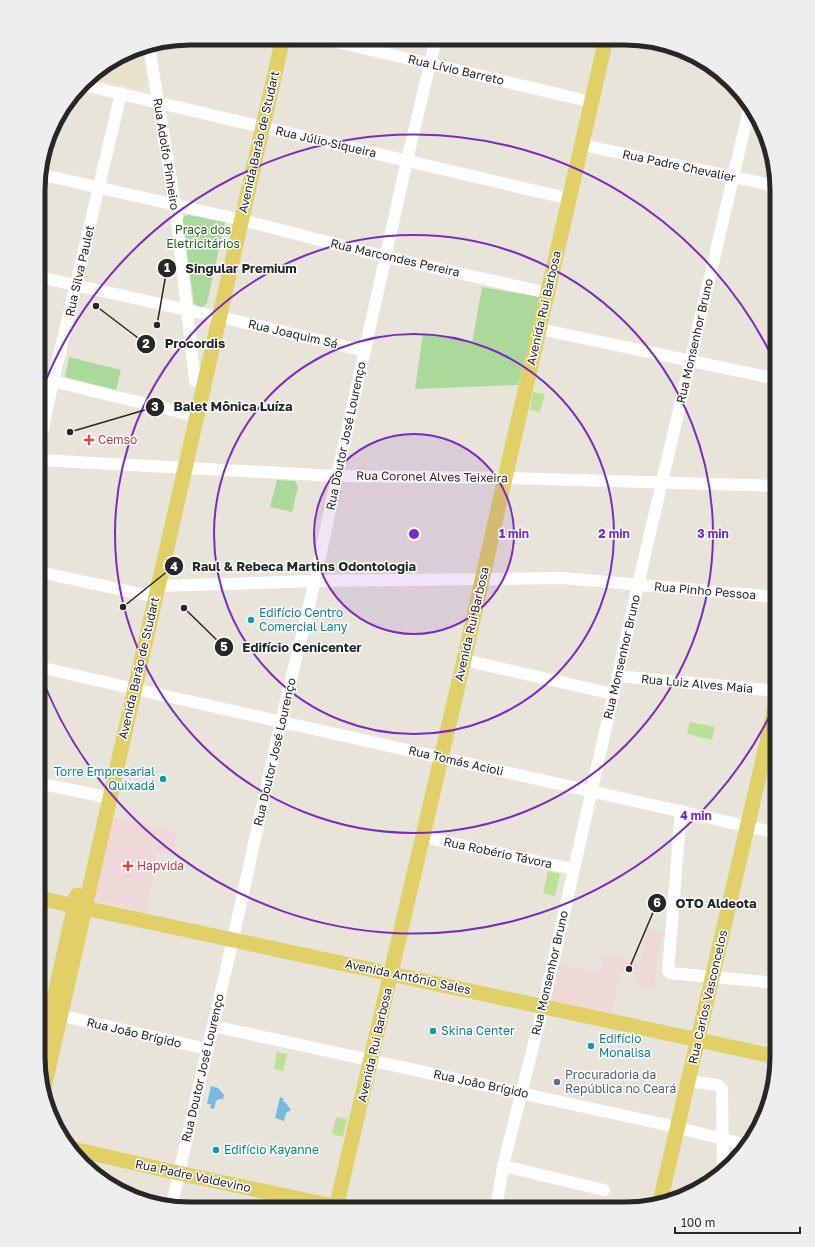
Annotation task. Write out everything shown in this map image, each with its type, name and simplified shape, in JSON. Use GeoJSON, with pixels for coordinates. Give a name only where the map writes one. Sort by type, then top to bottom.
{"type":"FeatureCollection","features":[{"type":"Feature","properties":{"kind":"main road","name":"Avenida Barão de Studart"},"geometry":{"type":"LineString","coordinates":[[259,127],[273,45]]}},
{"type":"Feature","properties":{"kind":"main road","name":"Avenida Barão de Studart"},"geometry":{"type":"LineString","coordinates":[[80,906],[101,796],[158,586],[181,467],[237,219],[259,127],[281,45]]}},
{"type":"Feature","properties":{"kind":"main road","name":"Avenida Rui Barbosa"},"geometry":{"type":"LineString","coordinates":[[339,1202],[605,45]]}},
{"type":"Feature","properties":{"kind":"main road","name":"Avenida Barão de Studart"},"geometry":{"type":"LineString","coordinates":[[45,1037],[80,906],[130,688],[146,595],[181,467],[188,414],[195,382],[215,316]]}},
{"type":"Feature","properties":{"kind":"main road","name":"Rua Carlos Vasconcelos"},"geometry":{"type":"LineString","coordinates":[[661,1197],[770,729]]}},
{"type":"Feature","properties":{"kind":"main road","name":"Avenida Antônio Sales"},"geometry":{"type":"LineString","coordinates":[[45,899],[770,1055]]}},
{"type":"Feature","properties":{"kind":"main road","name":"Avenida Barão de Studart"},"geometry":{"type":"LineString","coordinates":[[45,1070],[50,1014]]}},
{"type":"Feature","properties":{"kind":"main road","name":"Rua Padre Valdevino"},"geometry":{"type":"LineString","coordinates":[[79,1151],[178,1174],[310,1202]]}},
{"type":"Feature","properties":{"kind":"street","name":"Rua Lívio Barreto"},"geometry":{"type":"LineString","coordinates":[[349,45],[592,102]]}},
{"type":"Feature","properties":{"kind":"street","name":"Rua Doutor José Lourenço"},"geometry":{"type":"LineString","coordinates":[[172,1201],[233,939],[280,721],[315,581],[407,160],[435,45]]}},
{"type":"Feature","properties":{"kind":"street","name":"Rua Adolfo Pinheiro"},"geometry":{"type":"LineString","coordinates":[[151,50],[175,204],[195,382]]}},
{"type":"Feature","properties":{"kind":"street","name":"Rua Júlio Siqueira"},"geometry":{"type":"LineString","coordinates":[[88,86],[158,101],[259,127],[407,160],[570,199]]}},
{"type":"Feature","properties":{"kind":"street","name":"Rua Silva Paulet"},"geometry":{"type":"LineString","coordinates":[[45,419],[121,93]]}},
{"type":"Feature","properties":{"kind":"street","name":"Rua Monsenhor Bruno"},"geometry":{"type":"LineString","coordinates":[[497,1202],[503,1166],[543,1006],[617,676],[748,113]]}},
{"type":"Feature","properties":{"kind":"street","name":"Rua Padre Chevalier"},"geometry":{"type":"LineString","coordinates":[[582,145],[770,185]]}},
{"type":"Feature","properties":{"kind":"street","name":"Rua Marcondes Pereira"},"geometry":{"type":"LineString","coordinates":[[46,176],[175,204],[386,256],[548,293]]}},
{"type":"Feature","properties":{"kind":"street","name":"Rua Joaquim Sá"},"geometry":{"type":"LineString","coordinates":[[45,278],[365,351]]}},
{"type":"Feature","properties":{"kind":"street"},"geometry":{"type":"LineString","coordinates":[[540,329],[770,378]]}},
{"type":"Feature","properties":{"kind":"street"},"geometry":{"type":"LineString","coordinates":[[45,379],[188,414]]}},
{"type":"Feature","properties":{"kind":"street","name":"Rua Coronel Alves Teixeira"},"geometry":{"type":"LineString","coordinates":[[45,460],[337,476],[505,478],[770,486]]}},
{"type":"Feature","properties":{"kind":"street"},"geometry":{"type":"LineString","coordinates":[[45,573],[146,595],[158,586]]}},
{"type":"Feature","properties":{"kind":"street","name":"Rua Pinho Pessoa"},"geometry":{"type":"LineString","coordinates":[[158,586],[315,581],[562,578],[770,596]]}},
{"type":"Feature","properties":{"kind":"street"},"geometry":{"type":"LineString","coordinates":[[464,660],[613,694]]}},
{"type":"Feature","properties":{"kind":"street","name":"Rua Tomás Acioli"},"geometry":{"type":"LineString","coordinates":[[45,668],[770,832]]}},
{"type":"Feature","properties":{"kind":"street","name":"Rua Luiz Alves Maia"},"geometry":{"type":"LineString","coordinates":[[617,676],[770,690]]}},
{"type":"Feature","properties":{"kind":"street"},"geometry":{"type":"LineString","coordinates":[[45,784],[101,796]]}},
{"type":"Feature","properties":{"kind":"street"},"geometry":{"type":"LineString","coordinates":[[681,811],[668,968],[669,973],[770,982]]}},
{"type":"Feature","properties":{"kind":"street","name":"Rua Robério Távora"},"geometry":{"type":"LineString","coordinates":[[424,837],[573,869]]}},
{"type":"Feature","properties":{"kind":"street","name":"Rua João Brígido"},"geometry":{"type":"LineString","coordinates":[[50,1014],[207,1049]]}},
{"type":"Feature","properties":{"kind":"street","name":"Rua João Brígido"},"geometry":{"type":"LineString","coordinates":[[213,1026],[372,1060],[741,1143]]}},
{"type":"Feature","properties":{"kind":"street"},"geometry":{"type":"LineString","coordinates":[[688,1081],[718,1085],[722,1088],[723,1164]]}},
{"type":"Feature","properties":{"kind":"street"},"geometry":{"type":"LineString","coordinates":[[503,1166],[604,1190]]}},
{"type":"Feature","properties":{"kind":"shaded area"},"geometry":{"type":"Polygon","coordinates":[[[143,53],[147,81],[139,88],[97,79],[117,64],[143,53]]]}},
{"type":"Feature","properties":{"kind":"shaded area","name":"Hapvida"},"geometry":{"type":"Polygon","coordinates":[[[113,817],[177,832],[172,856],[157,852],[146,912],[96,900],[95,897],[113,817]]]}},
{"type":"Feature","properties":{"kind":"shaded area"},"geometry":{"type":"Polygon","coordinates":[[[646,929],[663,931],[653,988],[635,985],[637,975],[620,972],[611,1014],[551,1001],[557,964],[600,973],[604,955],[641,961],[646,929]]]}},
{"type":"Feature","properties":{"kind":"green space","name":"Praça dos Eletricitários"},"geometry":{"type":"Polygon","coordinates":[[[189,215],[225,222],[207,303],[200,307],[194,303],[182,221],[185,216],[189,215]]]}},
{"type":"Feature","properties":{"kind":"green space"},"geometry":{"type":"Polygon","coordinates":[[[482,287],[541,297],[518,385],[415,389],[423,333],[472,343],[482,287]]]}},
{"type":"Feature","properties":{"kind":"green space"},"geometry":{"type":"Polygon","coordinates":[[[69,357],[121,370],[116,390],[65,377],[69,357]]]}},
{"type":"Feature","properties":{"kind":"green space"},"geometry":{"type":"Polygon","coordinates":[[[533,392],[545,394],[540,412],[530,410],[533,392]]]}},
{"type":"Feature","properties":{"kind":"green space"},"geometry":{"type":"Polygon","coordinates":[[[277,480],[295,481],[298,487],[292,512],[270,507],[277,480]]]}},
{"type":"Feature","properties":{"kind":"green space"},"geometry":{"type":"Polygon","coordinates":[[[690,722],[715,727],[712,740],[687,734],[690,722]]]}},
{"type":"Feature","properties":{"kind":"green space"},"geometry":{"type":"Polygon","coordinates":[[[548,871],[560,874],[555,896],[543,893],[548,871]]]}},
{"type":"Feature","properties":{"kind":"green space"},"geometry":{"type":"Polygon","coordinates":[[[277,1052],[287,1054],[283,1071],[274,1069],[277,1052]]]}},
{"type":"Feature","properties":{"kind":"green space"},"geometry":{"type":"Polygon","coordinates":[[[336,1117],[347,1119],[343,1137],[332,1134],[336,1117]]]}},
{"type":"Feature","properties":{"kind":"water"},"geometry":{"type":"Polygon","coordinates":[[[211,1086],[218,1088],[224,1095],[223,1099],[216,1101],[214,1109],[210,1108],[211,1104],[207,1104],[211,1086]]]}},
{"type":"Feature","properties":{"kind":"water"},"geometry":{"type":"Polygon","coordinates":[[[280,1097],[284,1099],[283,1102],[285,1102],[291,1110],[286,1113],[284,1121],[275,1118],[280,1097]]]}},
{"type":"Feature","properties":{"kind":"place","name":"Procordis"},"geometry":{"type":"Point","coordinates":[96,306]}},
{"type":"Feature","properties":{"kind":"place","name":"Singular Premium"},"geometry":{"type":"Point","coordinates":[157,325]}},
{"type":"Feature","properties":{"kind":"place","name":"Balet Mônica Luíza"},"geometry":{"type":"Point","coordinates":[70,432]}},
{"type":"Feature","properties":{"kind":"place","name":"Cemso"},"geometry":{"type":"Point","coordinates":[89,440]}},
{"type":"Feature","properties":{"kind":"place","name":"Raul & Rebeca Martins Odontologia"},"geometry":{"type":"Point","coordinates":[123,607]}},
{"type":"Feature","properties":{"kind":"place","name":"Edifício Cenicenter"},"geometry":{"type":"Point","coordinates":[184,608]}},
{"type":"Feature","properties":{"kind":"place","name":"Edifício Centro Comercial Lany"},"geometry":{"type":"Point","coordinates":[251,620]}},
{"type":"Feature","properties":{"kind":"place","name":"Torre Empresarial Quixadá"},"geometry":{"type":"Point","coordinates":[163,779]}},
{"type":"Feature","properties":{"kind":"place","name":"Hapvida"},"geometry":{"type":"Point","coordinates":[128,866]}},
{"type":"Feature","properties":{"kind":"place","name":"OTO Aldeota"},"geometry":{"type":"Point","coordinates":[629,969]}},
{"type":"Feature","properties":{"kind":"place","name":"Skina Center"},"geometry":{"type":"Point","coordinates":[433,1031]}},
{"type":"Feature","properties":{"kind":"place","name":"Edifício Monalisa"},"geometry":{"type":"Point","coordinates":[591,1046]}},
{"type":"Feature","properties":{"kind":"place","name":"Procuradoria da República no Ceará"},"geometry":{"type":"Point","coordinates":[557,1082]}},
{"type":"Feature","properties":{"kind":"place","name":"Edifício Kayanne"},"geometry":{"type":"Point","coordinates":[216,1150]}}]}
